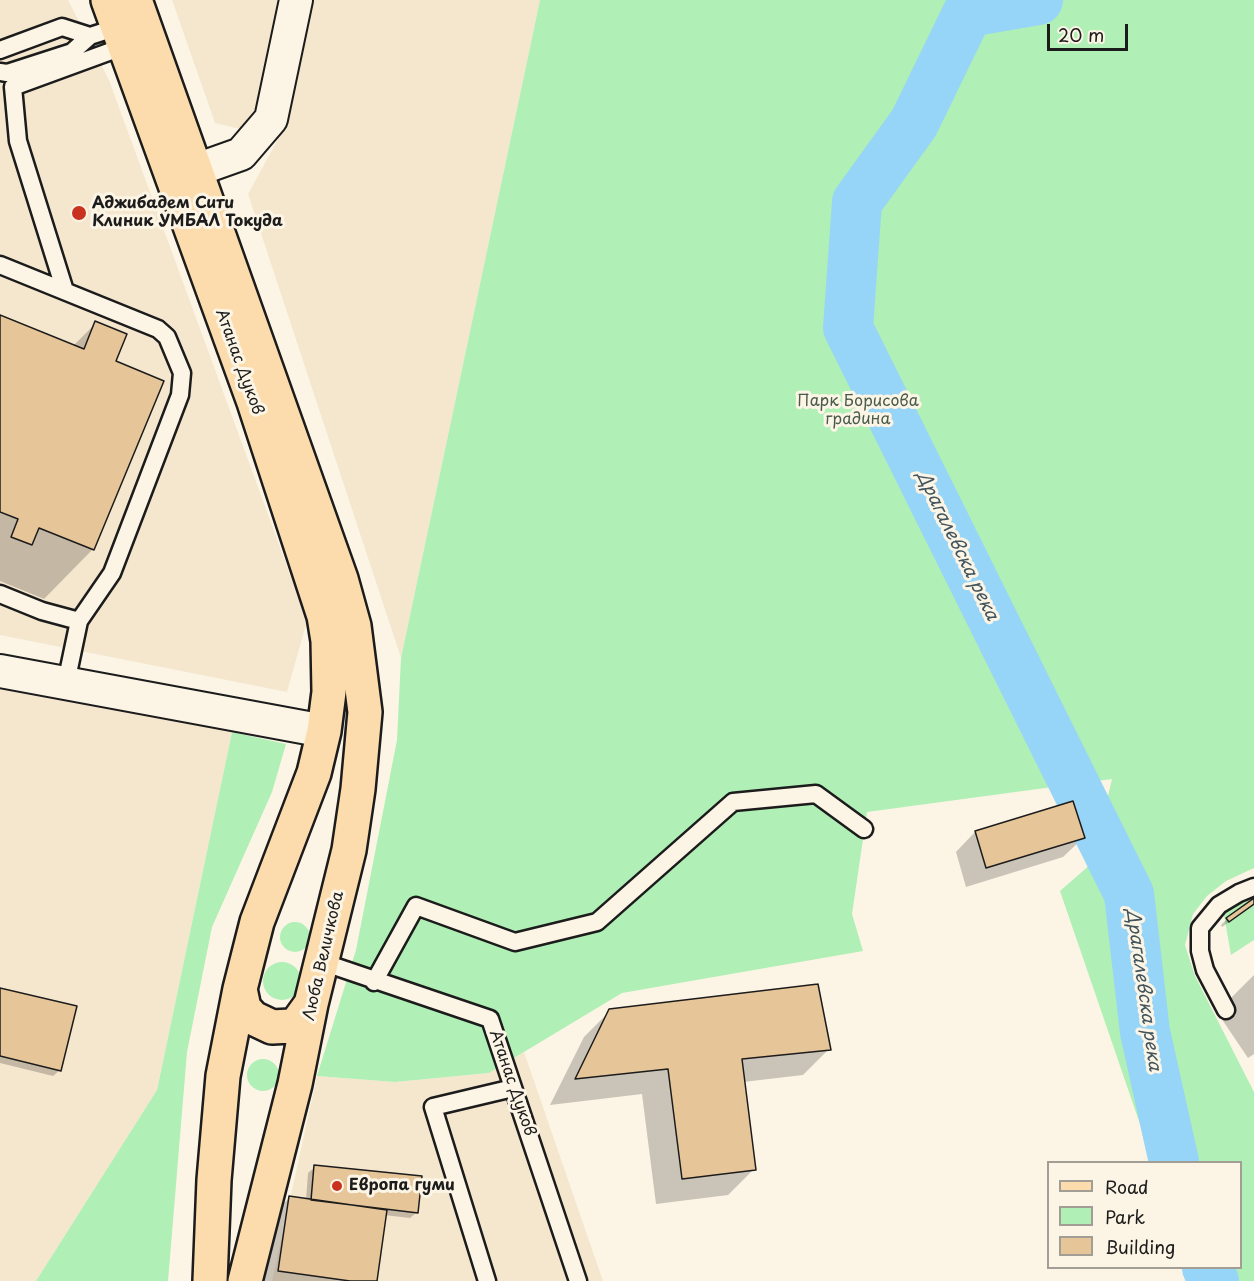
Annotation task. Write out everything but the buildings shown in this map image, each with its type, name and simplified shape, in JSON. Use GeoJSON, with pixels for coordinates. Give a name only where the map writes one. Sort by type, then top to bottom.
{"type":"FeatureCollection","features":[{"type":"Feature","properties":{"kind":"main road","name":"Атанас Дуков"},"geometry":{"type":"LineString","coordinates":[[115,22],[196,170],[341,579],[354,627]]}},
{"type":"Feature","properties":{"kind":"main road","name":"Атанас Дуков"},"geometry":{"type":"LineString","coordinates":[[115,22],[254,402],[324,616],[330,668],[324,731]]}},
{"type":"Feature","properties":{"kind":"main road","name":"Люба Величкова"},"geometry":{"type":"LineString","coordinates":[[245,1281],[296,1084],[311,1004],[349,850],[358,789],[364,712],[354,627]]}},
{"type":"Feature","properties":{"kind":"main road"},"geometry":{"type":"LineString","coordinates":[[210,1281],[214,1180],[223,1076],[240,989],[257,921],[315,773],[324,731]]}},
{"type":"Feature","properties":{"kind":"main road"},"geometry":{"type":"LineString","coordinates":[[292,833],[302,822],[316,815],[329,816],[343,827],[348,836],[349,850]]}},
{"type":"Feature","properties":{"kind":"main road"},"geometry":{"type":"LineString","coordinates":[[240,989],[244,1008],[253,1018],[272,1027],[291,1026],[298,1022],[311,1004]]}},
{"type":"Feature","properties":{"kind":"street"},"geometry":{"type":"LineString","coordinates":[[196,170],[241,154],[271,119],[296,0]]}},
{"type":"Feature","properties":{"kind":"street"},"geometry":{"type":"LineString","coordinates":[[0,671],[324,731]]}},
{"type":"Feature","properties":{"kind":"lane"},"geometry":{"type":"LineString","coordinates":[[0,50],[62,27],[115,22]]}},
{"type":"Feature","properties":{"kind":"lane"},"geometry":{"type":"LineString","coordinates":[[0,72],[7,73],[72,51],[115,22]]}},
{"type":"Feature","properties":{"kind":"lane"},"geometry":{"type":"LineString","coordinates":[[65,291],[18,141],[14,87],[115,22]]}},
{"type":"Feature","properties":{"kind":"lane"},"geometry":{"type":"LineString","coordinates":[[0,265],[158,328],[167,337],[182,373],[180,395],[112,573],[79,621],[66,683]]}},
{"type":"Feature","properties":{"kind":"lane"},"geometry":{"type":"LineString","coordinates":[[0,594],[42,611],[79,621]]}},
{"type":"Feature","properties":{"kind":"lane"},"geometry":{"type":"LineString","coordinates":[[374,982],[416,906],[515,942],[597,922],[733,802],[816,794],[864,829]]}},
{"type":"Feature","properties":{"kind":"lane"},"geometry":{"type":"LineString","coordinates":[[1226,1010],[1205,970],[1200,951],[1200,928],[1220,905],[1254,887]]}},
{"type":"Feature","properties":{"kind":"lane","name":"Атанас Дуков"},"geometry":{"type":"LineString","coordinates":[[322,962],[374,982],[490,1020],[578,1281]]}},
{"type":"Feature","properties":{"kind":"lane"},"geometry":{"type":"LineString","coordinates":[[487,1281],[433,1107],[513,1088]]}},
{"type":"Feature","properties":{"kind":"shaded area","name":"Аджибадем Сити Клиник УМБАЛ Токуда"},"geometry":{"type":"Polygon","coordinates":[[[0,0],[68,0],[109,80],[307,621],[287,692],[0,635],[0,0]]]}},
{"type":"Feature","properties":{"kind":"shaded area"},"geometry":{"type":"Polygon","coordinates":[[[172,0],[281,0],[259,104],[244,130],[215,123],[172,0]]]}},
{"type":"Feature","properties":{"kind":"shaded area"},"geometry":{"type":"Polygon","coordinates":[[[313,0],[540,0],[401,658],[248,194],[289,119],[313,0]]]}},
{"type":"Feature","properties":{"kind":"shaded area"},"geometry":{"type":"Polygon","coordinates":[[[0,679],[232,732],[157,1090],[36,1281],[0,1281],[0,679]]]}},
{"type":"Feature","properties":{"kind":"shaded area"},"geometry":{"type":"Polygon","coordinates":[[[524,1052],[603,1281],[272,1281],[317,1076],[395,1082],[489,1073],[524,1052]]]}},
{"type":"Feature","properties":{"kind":"green space","name":"Парк Борисова градина"},"geometry":{"type":"Polygon","coordinates":[[[540,0],[1254,0],[1254,868],[1226,881],[1207,896],[1193,914],[1185,945],[1195,976],[1254,1092],[1254,1281],[1193,1281],[1188,1269],[1242,1269],[1242,1161],[1153,1161],[1060,891],[1092,863],[1112,779],[867,812],[852,914],[863,951],[622,993],[489,1073],[395,1082],[317,1076],[356,950],[397,740],[401,658],[540,0]]]}},
{"type":"Feature","properties":{"kind":"green space"},"geometry":{"type":"Polygon","coordinates":[[[232,732],[286,744],[272,792],[212,927],[187,1052],[168,1281],[36,1281],[157,1090],[232,732]]]}},
{"type":"Feature","properties":{"kind":"green space"},"geometry":{"type":"Polygon","coordinates":[[[1254,897],[1254,940],[1231,955],[1224,915],[1236,901],[1254,897]]]}},
{"type":"Feature","properties":{"kind":"green space"},"geometry":{"type":"Polygon","coordinates":[[[295,922],[306,926],[310,937],[306,948],[295,952],[284,948],[280,937],[284,926],[295,922]]]}},
{"type":"Feature","properties":{"kind":"green space"},"geometry":{"type":"Polygon","coordinates":[[[282,962],[296,967],[301,981],[296,995],[282,1000],[268,995],[263,981],[268,967],[282,962]]]}},
{"type":"Feature","properties":{"kind":"green space"},"geometry":{"type":"Polygon","coordinates":[[[263,1059],[274,1064],[279,1075],[274,1086],[263,1091],[252,1086],[247,1075],[252,1064],[263,1059]]]}},
{"type":"Feature","properties":{"kind":"waterway","name":"Драгалевска река"},"geometry":{"type":"LineString","coordinates":[[1038,0],[968,12],[914,123],[857,202],[848,328],[1129,894],[1145,1032],[1174,1161]]}},
{"type":"Feature","properties":{"kind":"waterway","name":"Драгалевска река"},"geometry":{"type":"LineString","coordinates":[[1208,1269],[1214,1281]]}},
{"type":"Feature","properties":{"kind":"place","name":"Аджибадем Сити Клиник УМБАЛ Токуда"},"geometry":{"type":"Point","coordinates":[79,213]}},
{"type":"Feature","properties":{"kind":"place","name":"Европа гуми"},"geometry":{"type":"Point","coordinates":[337,1186]}}]}
